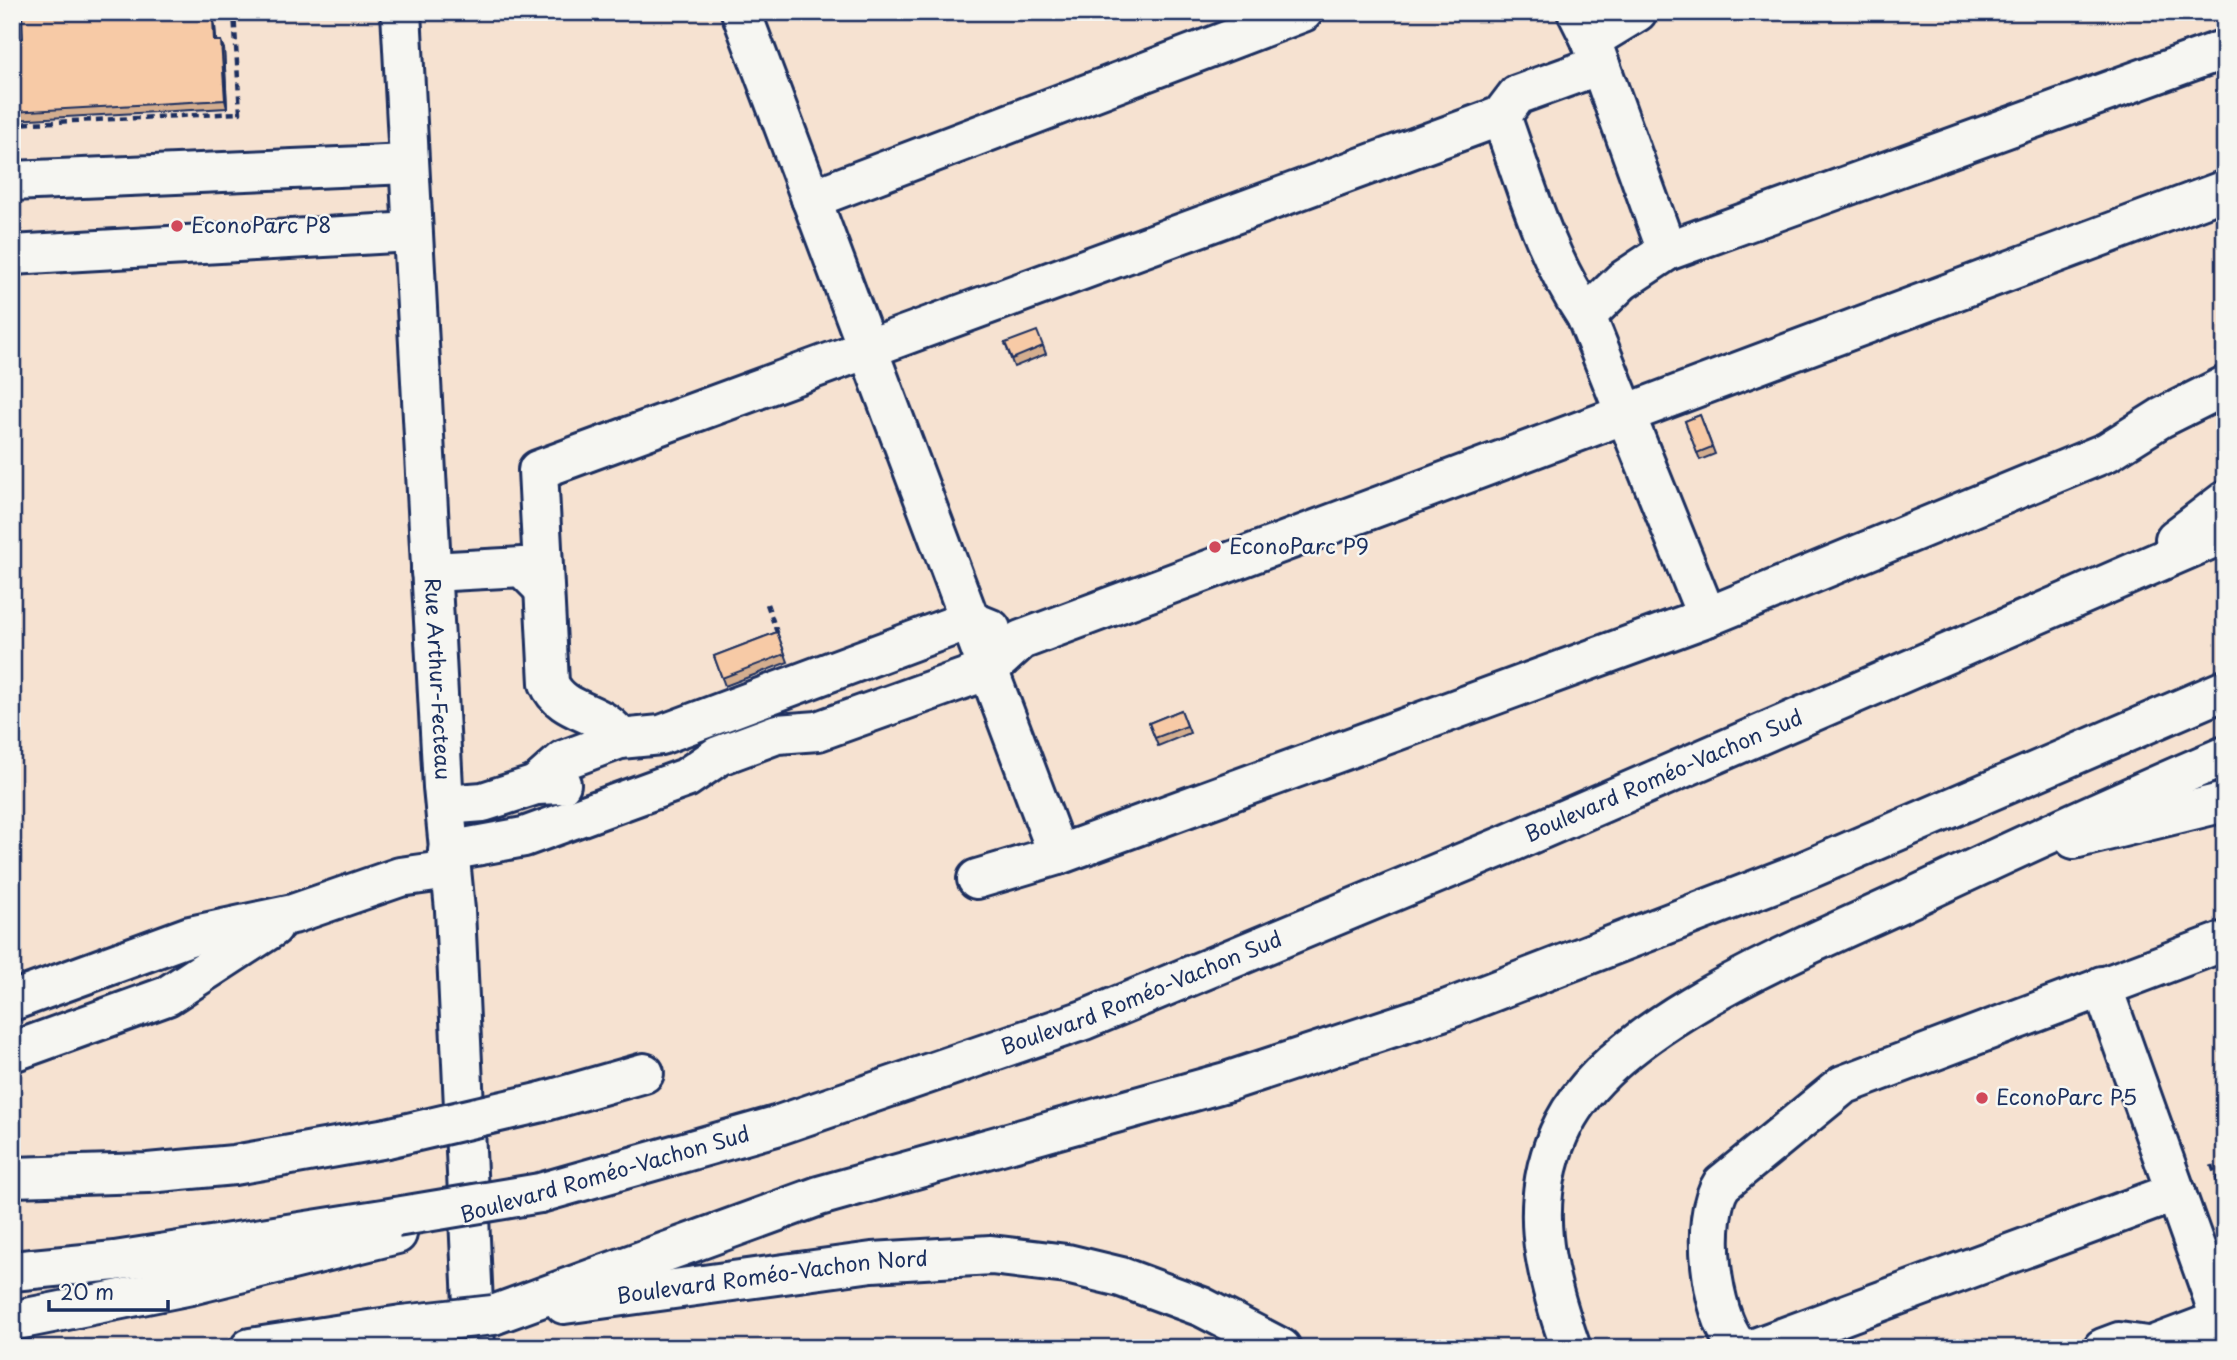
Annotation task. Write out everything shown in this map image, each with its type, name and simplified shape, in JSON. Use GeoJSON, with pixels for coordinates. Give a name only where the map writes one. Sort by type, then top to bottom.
{"type":"FeatureCollection","features":[{"type":"Feature","properties":{"kind":"main road","name":"Rue Arthur-Fecteau"},"geometry":{"type":"LineString","coordinates":[[401,12],[430,572],[454,911],[475,1348]]}},
{"type":"Feature","properties":{"kind":"main road"},"geometry":{"type":"LineString","coordinates":[[741,12],[1058,855]]}},
{"type":"Feature","properties":{"kind":"main road"},"geometry":{"type":"LineString","coordinates":[[621,739],[608,722],[582,712],[554,694],[549,683],[538,470],[1501,116],[1517,95],[1589,39],[1637,12]]}},
{"type":"Feature","properties":{"kind":"main road"},"geometry":{"type":"LineString","coordinates":[[811,199],[1280,16]]}},
{"type":"Feature","properties":{"kind":"main road"},"geometry":{"type":"LineString","coordinates":[[1589,39],[1667,251]]}},
{"type":"Feature","properties":{"kind":"main road"},"geometry":{"type":"LineString","coordinates":[[1586,316],[1622,281],[1667,251],[2225,49]]}},
{"type":"Feature","properties":{"kind":"main road"},"geometry":{"type":"LineString","coordinates":[[1501,116],[1550,256],[1586,316],[1627,412],[1707,617]]}},
{"type":"Feature","properties":{"kind":"main road"},"geometry":{"type":"LineString","coordinates":[[12,181],[408,164]]}},
{"type":"Feature","properties":{"kind":"main road"},"geometry":{"type":"LineString","coordinates":[[16,1001],[190,936],[293,915],[449,860],[524,837],[686,778],[723,779],[785,757],[818,731],[988,670],[1021,640],[2225,190]]}},
{"type":"Feature","properties":{"kind":"main road"},"geometry":{"type":"LineString","coordinates":[[12,255],[412,232]]}},
{"type":"Feature","properties":{"kind":"main road"},"geometry":{"type":"LineString","coordinates":[[977,879],[1058,855],[1707,617],[2107,452],[2161,418],[2225,386]]}},
{"type":"Feature","properties":{"kind":"main road"},"geometry":{"type":"LineString","coordinates":[[2129,574],[2225,501]]}},
{"type":"Feature","properties":{"kind":"main road","name":"Boulevard Roméo-Vachon Sud"},"geometry":{"type":"LineString","coordinates":[[396,1225],[540,1193],[776,1126],[1084,1020],[1516,841],[2225,533]]}},
{"type":"Feature","properties":{"kind":"main road"},"geometry":{"type":"LineString","coordinates":[[430,572],[522,567],[543,588]]}},
{"type":"Feature","properties":{"kind":"main road"},"geometry":{"type":"LineString","coordinates":[[536,785],[564,760],[621,739],[661,735],[969,620],[1021,640]]}},
{"type":"Feature","properties":{"kind":"main road"},"geometry":{"type":"LineString","coordinates":[[250,1348],[402,1325],[493,1315],[547,1300],[818,1196],[1226,1082],[1448,1009],[1802,872],[2225,690]]}},
{"type":"Feature","properties":{"kind":"main road"},"geometry":{"type":"LineString","coordinates":[[445,805],[483,802],[536,785],[574,784],[624,764],[661,735]]}},
{"type":"Feature","properties":{"kind":"main road"},"geometry":{"type":"LineString","coordinates":[[1571,1348],[1545,1263],[1540,1226],[1541,1188],[1564,1123],[1583,1093],[1604,1070],[1642,1040],[1705,1000],[1805,948],[1997,857],[2225,756]]}},
{"type":"Feature","properties":{"kind":"main road"},"geometry":{"type":"LineString","coordinates":[[1997,857],[2225,802]]}},
{"type":"Feature","properties":{"kind":"main road"},"geometry":{"type":"LineString","coordinates":[[12,1052],[95,1001],[248,944],[293,915]]}},
{"type":"Feature","properties":{"kind":"main road"},"geometry":{"type":"LineString","coordinates":[[1745,1348],[1737,1345],[1725,1326],[1709,1252],[1710,1213],[1714,1195],[1722,1184],[1843,1085],[2225,941]]}},
{"type":"Feature","properties":{"kind":"main road"},"geometry":{"type":"LineString","coordinates":[[2102,986],[2176,1192],[2221,1334],[2146,1347],[2119,1342],[2103,1348]]}},
{"type":"Feature","properties":{"kind":"main road"},"geometry":{"type":"LineString","coordinates":[[12,1177],[148,1173],[234,1165],[387,1138],[542,1102],[644,1073]]}},
{"type":"Feature","properties":{"kind":"main road"},"geometry":{"type":"LineString","coordinates":[[1755,1348],[2176,1192]]}},
{"type":"Feature","properties":{"kind":"main road"},"geometry":{"type":"LineString","coordinates":[[12,1271],[396,1225]]}},
{"type":"Feature","properties":{"kind":"main road"},"geometry":{"type":"LineString","coordinates":[[12,1321],[204,1282],[396,1225]]}},
{"type":"Feature","properties":{"kind":"main road","name":"Boulevard Roméo-Vachon Nord"},"geometry":{"type":"LineString","coordinates":[[547,1300],[872,1262],[991,1255],[1066,1264],[1121,1277],[1202,1307],[1281,1348]]}},
{"type":"Feature","properties":{"kind":"path"},"geometry":{"type":"LineString","coordinates":[[12,124],[240,113],[234,12]]}},
{"type":"Feature","properties":{"kind":"path"},"geometry":{"type":"LineString","coordinates":[[767,604],[779,639]]}},
{"type":"Feature","properties":{"kind":"shaded area"},"geometry":{"type":"Polygon","coordinates":[[[12,12],[2225,12],[2225,1348],[12,1348],[12,12]]]}},
{"type":"Feature","properties":{"kind":"building"},"geometry":{"type":"Polygon","coordinates":[[[22,12],[209,12],[209,19],[213,18],[214,41],[221,41],[225,100],[12,112],[12,39],[23,38],[22,12]]]}},
{"type":"Feature","properties":{"kind":"building"},"geometry":{"type":"Polygon","coordinates":[[[1037,331],[1043,346],[1012,359],[1005,343],[1037,331]]]}},
{"type":"Feature","properties":{"kind":"building"},"geometry":{"type":"Polygon","coordinates":[[[1700,415],[1712,447],[1697,453],[1685,421],[1700,415]]]}},
{"type":"Feature","properties":{"kind":"building"},"geometry":{"type":"Polygon","coordinates":[[[777,632],[785,654],[722,678],[714,656],[777,632]]]}},
{"type":"Feature","properties":{"kind":"building"},"geometry":{"type":"Polygon","coordinates":[[[1181,710],[1187,726],[1155,738],[1149,723],[1181,710]]]}},
{"type":"Feature","properties":{"kind":"place","name":"EconoParc P8"},"geometry":{"type":"Point","coordinates":[177,226]}},
{"type":"Feature","properties":{"kind":"place","name":"EconoParc P9"},"geometry":{"type":"Point","coordinates":[1215,547]}},
{"type":"Feature","properties":{"kind":"place","name":"EconoParc P5"},"geometry":{"type":"Point","coordinates":[1982,1098]}}]}
